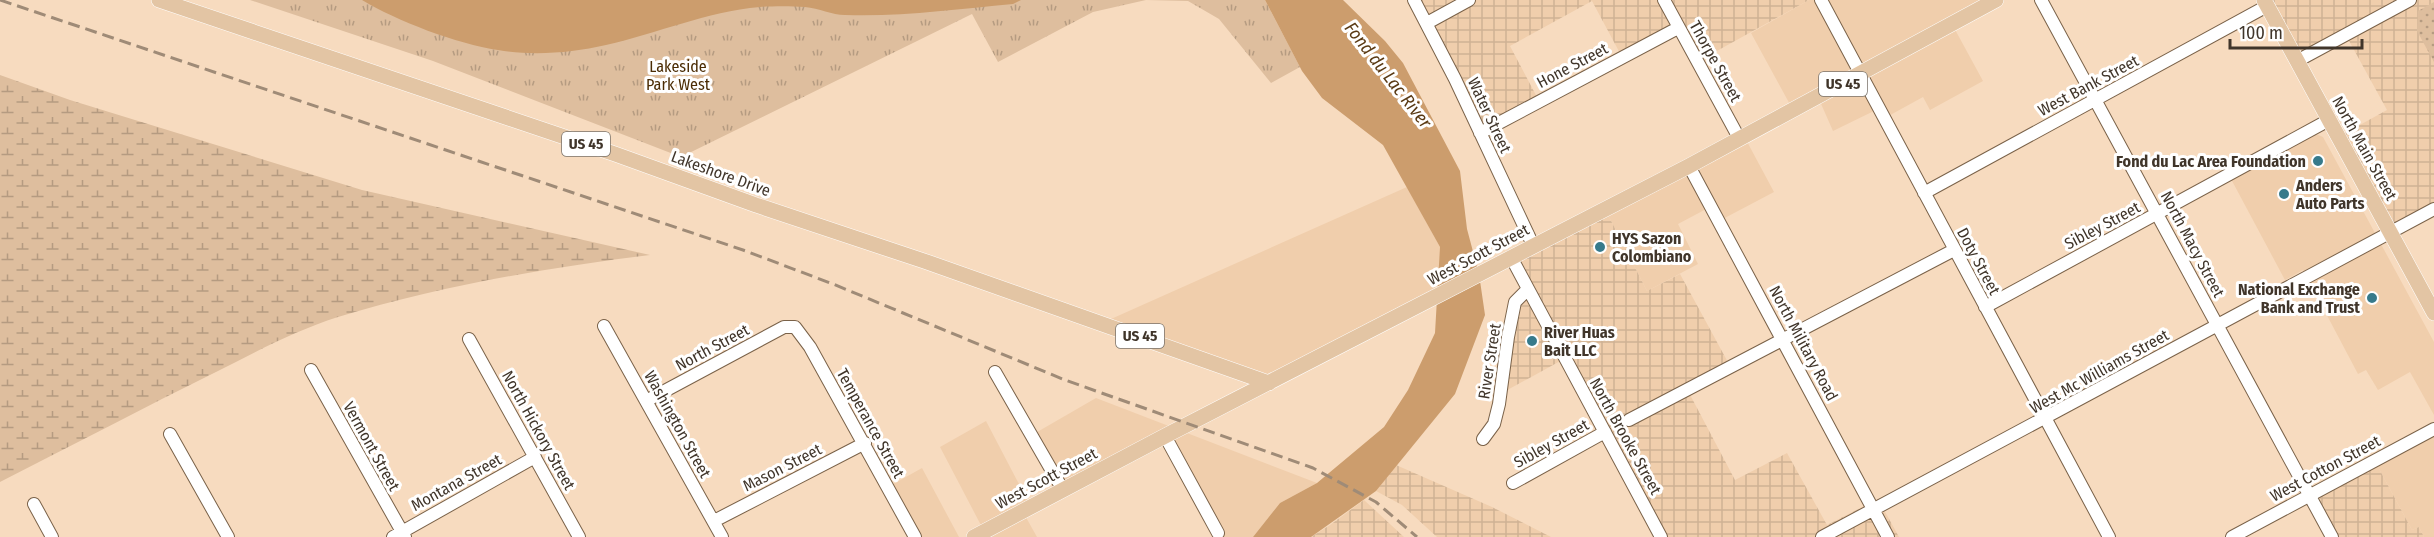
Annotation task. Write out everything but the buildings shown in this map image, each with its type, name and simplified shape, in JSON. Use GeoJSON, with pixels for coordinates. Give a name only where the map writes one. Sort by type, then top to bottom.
{"type":"FeatureCollection","features":[{"type":"Feature","properties":{"kind":"main road","name":"Lakeshore Drive"},"geometry":{"type":"LineString","coordinates":[[159,0],[615,154],[756,206],[924,261],[1269,383]]}},
{"type":"Feature","properties":{"kind":"main road","name":"West Scott Street"},"geometry":{"type":"LineString","coordinates":[[974,537],[996,532],[1064,490],[1165,436],[1689,166],[1996,0]]}},
{"type":"Feature","properties":{"kind":"main road","name":"North Main Street"},"geometry":{"type":"LineString","coordinates":[[2266,3],[2434,313]]}},
{"type":"Feature","properties":{"kind":"street","name":"Water Street"},"geometry":{"type":"LineString","coordinates":[[1414,0],[1533,246]]}},
{"type":"Feature","properties":{"kind":"street"},"geometry":{"type":"LineString","coordinates":[[1427,23],[1469,0]]}},
{"type":"Feature","properties":{"kind":"street","name":"Thorpe Street"},"geometry":{"type":"LineString","coordinates":[[1664,0],[1739,138]]}},
{"type":"Feature","properties":{"kind":"street","name":"Doty Street"},"geometry":{"type":"LineString","coordinates":[[1821,0],[1859,75],[2109,537]]}},
{"type":"Feature","properties":{"kind":"street","name":"North Macy Street"},"geometry":{"type":"LineString","coordinates":[[2041,0],[2332,537]]}},
{"type":"Feature","properties":{"kind":"street"},"geometry":{"type":"LineString","coordinates":[[2297,61],[2410,0]]}},
{"type":"Feature","properties":{"kind":"street","name":"West Bank Street"},"geometry":{"type":"LineString","coordinates":[[1924,193],[2266,3]]}},
{"type":"Feature","properties":{"kind":"street","name":"Hone Street"},"geometry":{"type":"LineString","coordinates":[[1480,133],[1678,28]]}},
{"type":"Feature","properties":{"kind":"street","name":"Sibley Street"},"geometry":{"type":"LineString","coordinates":[[1984,307],[2329,120]]}},
{"type":"Feature","properties":{"kind":"street","name":"North Military Road"},"geometry":{"type":"LineString","coordinates":[[1689,166],[1888,537]]}},
{"type":"Feature","properties":{"kind":"street","name":"West Mc Williams Street"},"geometry":{"type":"LineString","coordinates":[[1822,537],[2045,420],[2217,324],[2434,209]]}},
{"type":"Feature","properties":{"kind":"street"},"geometry":{"type":"LineString","coordinates":[[1629,420],[1954,250]]}},
{"type":"Feature","properties":{"kind":"street","name":"North Brooke Street"},"geometry":{"type":"LineString","coordinates":[[1511,257],[1661,537]]}},
{"type":"Feature","properties":{"kind":"street","name":"River Street"},"geometry":{"type":"LineString","coordinates":[[1483,439],[1494,424],[1499,404],[1515,302],[1528,289]]}},
{"type":"Feature","properties":{"kind":"street","name":"Washington Street"},"geometry":{"type":"LineString","coordinates":[[604,327],[722,537]]}},
{"type":"Feature","properties":{"kind":"street","name":"North Street"},"geometry":{"type":"LineString","coordinates":[[646,401],[784,327],[795,327]]}},
{"type":"Feature","properties":{"kind":"street","name":"Temperance Street"},"geometry":{"type":"LineString","coordinates":[[795,327],[810,347],[865,443],[915,537]]}},
{"type":"Feature","properties":{"kind":"street","name":"North Hickory Street"},"geometry":{"type":"LineString","coordinates":[[469,339],[579,537]]}},
{"type":"Feature","properties":{"kind":"street","name":"Vermont Street"},"geometry":{"type":"LineString","coordinates":[[311,370],[400,535]]}},
{"type":"Feature","properties":{"kind":"street"},"geometry":{"type":"LineString","coordinates":[[995,372],[1064,490]]}},
{"type":"Feature","properties":{"kind":"street","name":"West Cotton Street"},"geometry":{"type":"LineString","coordinates":[[2232,537],[2434,429]]}},
{"type":"Feature","properties":{"kind":"street","name":"Sibley Street"},"geometry":{"type":"LineString","coordinates":[[1513,483],[1605,432]]}},
{"type":"Feature","properties":{"kind":"street"},"geometry":{"type":"LineString","coordinates":[[170,434],[228,537]]}},
{"type":"Feature","properties":{"kind":"street"},"geometry":{"type":"LineString","coordinates":[[1165,436],[1218,533]]}},
{"type":"Feature","properties":{"kind":"street","name":"Mason Street"},"geometry":{"type":"LineString","coordinates":[[714,521],[865,443]]}},
{"type":"Feature","properties":{"kind":"street","name":"Montana Street"},"geometry":{"type":"LineString","coordinates":[[400,535],[535,457]]}},
{"type":"Feature","properties":{"kind":"street"},"geometry":{"type":"LineString","coordinates":[[33,504],[52,537]]}},
{"type":"Feature","properties":{"kind":"shaded area"},"geometry":{"type":"Polygon","coordinates":[[[1413,0],[1809,0],[1697,62],[1678,28],[1622,57],[1592,1],[1510,46],[1539,101],[1480,133],[1413,0]]]}},
{"type":"Feature","properties":{"kind":"shaded area"},"geometry":{"type":"Polygon","coordinates":[[[1809,0],[1996,0],[1952,24],[1983,81],[1930,110],[1923,97],[1883,119],[1878,109],[1833,131],[1818,97],[1793,110],[1751,33],[1809,0]]]}},
{"type":"Feature","properties":{"kind":"shaded area"},"geometry":{"type":"Polygon","coordinates":[[[2264,0],[2434,0],[2434,209],[2391,232],[2338,137],[2387,110],[2348,39],[2297,61],[2264,0]]]}},
{"type":"Feature","properties":{"kind":"shaded area"},"geometry":{"type":"Polygon","coordinates":[[[2316,134],[2323,137],[2434,342],[2434,415],[2410,372],[2378,390],[2366,370],[2358,374],[2303,270],[2285,280],[2231,179],[2316,134]]]}},
{"type":"Feature","properties":{"kind":"shaded area"},"geometry":{"type":"Polygon","coordinates":[[[1744,136],[1774,192],[1719,221],[1710,207],[1678,224],[1698,264],[1647,291],[1605,209],[1744,136]]]}},
{"type":"Feature","properties":{"kind":"shaded area"},"geometry":{"type":"Polygon","coordinates":[[[1407,187],[1440,247],[1439,295],[1269,383],[1102,323],[1407,187]]]}},
{"type":"Feature","properties":{"kind":"shaded area"},"geometry":{"type":"Polygon","coordinates":[[[1605,209],[1647,291],[1680,274],[1730,366],[1687,389],[1735,480],[1787,453],[1827,525],[1878,499],[1899,537],[1661,537],[1564,359],[1500,394],[1515,302],[1528,289],[1511,257],[1605,209]]]}},
{"type":"Feature","properties":{"kind":"shaded area"},"geometry":{"type":"Polygon","coordinates":[[[1096,398],[1317,483],[1280,503],[1253,537],[1224,537],[1218,533],[1165,436],[1063,490],[1032,435],[1096,398]]]}},
{"type":"Feature","properties":{"kind":"shaded area"},"geometry":{"type":"Polygon","coordinates":[[[986,421],[1031,507],[1023,512],[1037,537],[974,537],[984,531],[940,447],[986,421]]]}},
{"type":"Feature","properties":{"kind":"shaded area"},"geometry":{"type":"Polygon","coordinates":[[[2434,434],[2434,537],[2424,537],[2419,527],[2412,530],[2377,465],[2434,434]]]}},
{"type":"Feature","properties":{"kind":"shaded area"},"geometry":{"type":"Polygon","coordinates":[[[1396,465],[1492,507],[1551,537],[1437,537],[1402,505],[1376,491],[1396,465]]]}},
{"type":"Feature","properties":{"kind":"shaded area"},"geometry":{"type":"Polygon","coordinates":[[[2377,465],[2412,530],[2419,527],[2424,537],[2337,537],[2319,502],[2320,497],[2377,465]]]}},
{"type":"Feature","properties":{"kind":"shaded area"},"geometry":{"type":"Polygon","coordinates":[[[922,468],[959,537],[915,537],[888,487],[922,468]]]}},
{"type":"Feature","properties":{"kind":"shaded area"},"geometry":{"type":"Polygon","coordinates":[[[1364,500],[1404,537],[1311,537],[1330,525],[1364,500]]]}},
{"type":"Feature","properties":{"kind":"green space","name":"Lakeside Park West"},"geometry":{"type":"Polygon","coordinates":[[[250,0],[1146,0],[1093,12],[998,62],[972,14],[681,157],[433,61],[250,0]]]}},
{"type":"Feature","properties":{"kind":"green space"},"geometry":{"type":"Polygon","coordinates":[[[1146,0],[1265,0],[1300,67],[1271,83],[1219,19],[1188,1],[1146,0]]]}},
{"type":"Feature","properties":{"kind":"green space"},"geometry":{"type":"Polygon","coordinates":[[[2434,2],[2434,62],[2417,31],[2418,11],[2434,2]]]}},
{"type":"Feature","properties":{"kind":"green space"},"geometry":{"type":"Polygon","coordinates":[[[0,75],[70,100],[362,190],[650,255],[532,272],[454,287],[323,322],[163,398],[0,482],[0,75]]]}},
{"type":"Feature","properties":{"kind":"water"},"geometry":{"type":"Polygon","coordinates":[[[362,0],[1021,0],[1013,4],[887,15],[840,15],[805,7],[760,7],[720,13],[606,45],[566,52],[538,53],[511,52],[464,43],[410,23],[362,0]]]}},
{"type":"Feature","properties":{"kind":"water","name":"Fond du Lac River"},"geometry":{"type":"Polygon","coordinates":[[[1265,0],[1343,0],[1385,41],[1403,63],[1460,171],[1467,229],[1479,274],[1485,315],[1455,394],[1376,491],[1311,537],[1253,537],[1280,503],[1317,483],[1384,427],[1408,390],[1435,333],[1440,247],[1383,145],[1322,98],[1302,71],[1265,0]]]}},
{"type":"Feature","properties":{"kind":"railway"},"geometry":{"type":"LineString","coordinates":[[0,0],[743,250],[833,284],[1065,380],[1313,468],[1376,502],[1417,537]]}},
{"type":"Feature","properties":{"kind":"place","name":"Fond du Lac Area Foundation"},"geometry":{"type":"Point","coordinates":[2318,161]}},
{"type":"Feature","properties":{"kind":"place","name":"Anders Auto Parts"},"geometry":{"type":"Point","coordinates":[2284,194]}},
{"type":"Feature","properties":{"kind":"place","name":"HYS Sazon Colombiano"},"geometry":{"type":"Point","coordinates":[1600,247]}},
{"type":"Feature","properties":{"kind":"place","name":"National Exchange Bank and Trust"},"geometry":{"type":"Point","coordinates":[2372,298]}},
{"type":"Feature","properties":{"kind":"place","name":"River Huas Bait LLC"},"geometry":{"type":"Point","coordinates":[1532,341]}}]}
